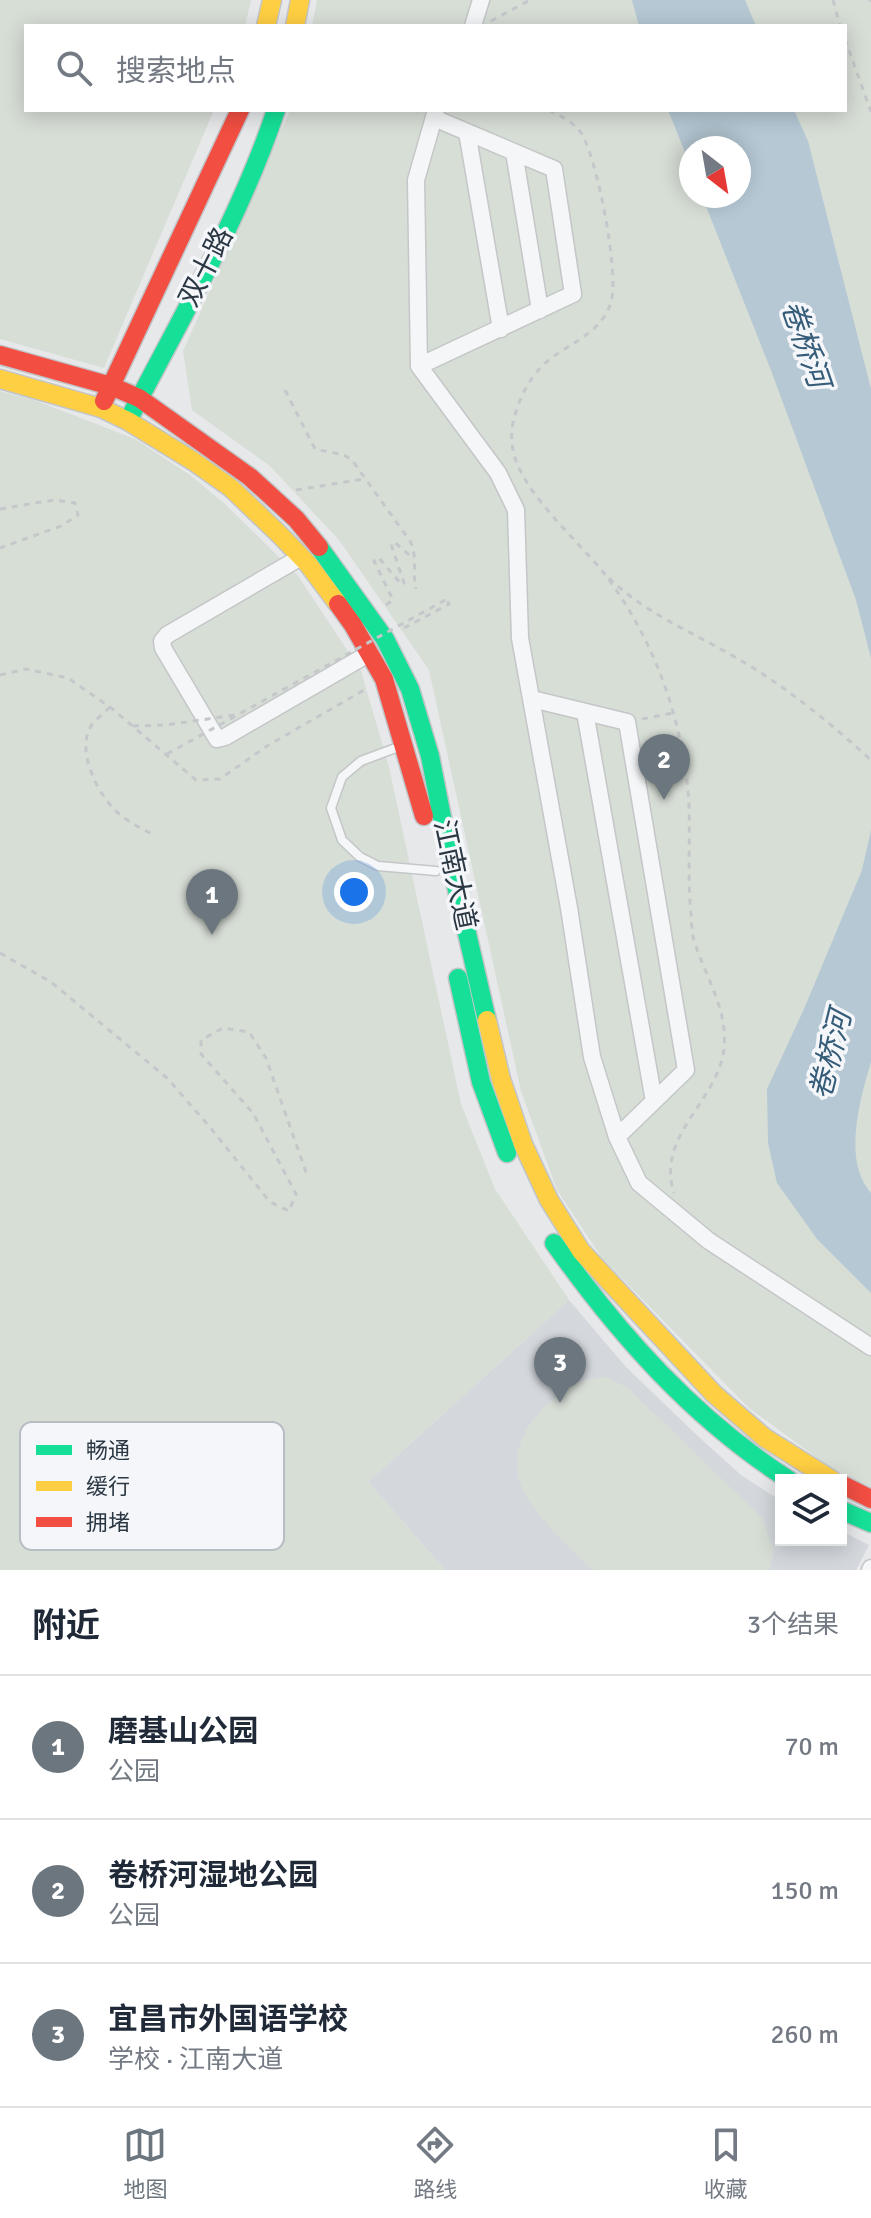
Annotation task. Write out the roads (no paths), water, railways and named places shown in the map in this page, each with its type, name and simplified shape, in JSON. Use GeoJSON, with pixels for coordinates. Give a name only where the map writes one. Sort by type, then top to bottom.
{"type":"FeatureCollection","features":[{"type":"Feature","properties":{"kind":"main road"},"geometry":{"type":"LineString","coordinates":[[266,24],[272,0]]}},
{"type":"Feature","properties":{"kind":"main road"},"geometry":{"type":"LineString","coordinates":[[295,24],[300,0]]}},
{"type":"Feature","properties":{"kind":"main road","name":"双十路"},"geometry":{"type":"LineString","coordinates":[[101,408],[239,112]]}},
{"type":"Feature","properties":{"kind":"main road","name":"双十路"},"geometry":{"type":"LineString","coordinates":[[128,421],[214,253],[265,143],[275,112]]}},
{"type":"Feature","properties":{"kind":"main road","name":"江南大道"},"geometry":{"type":"LineString","coordinates":[[0,355],[111,386],[139,398],[250,477],[287,511],[336,568],[385,639],[410,689],[430,756],[452,868],[501,1079],[523,1144],[549,1200],[581,1251],[714,1394],[765,1438],[822,1474]]}},
{"type":"Feature","properties":{"kind":"main road","name":"江南大道"},"geometry":{"type":"LineString","coordinates":[[0,379],[101,408],[193,461],[231,488],[301,557],[353,625],[384,679],[405,744],[428,828],[481,1082],[523,1188],[578,1279],[642,1353],[720,1433],[780,1474]]}},
{"type":"Feature","properties":{"kind":"main road"},"geometry":{"type":"LineString","coordinates":[[847,1487],[871,1499]]}},
{"type":"Feature","properties":{"kind":"main road"},"geometry":{"type":"LineString","coordinates":[[847,1513],[871,1523]]}},
{"type":"Feature","properties":{"kind":"street"},"geometry":{"type":"LineString","coordinates":[[474,24],[481,0]]}},
{"type":"Feature","properties":{"kind":"street"},"geometry":{"type":"LineString","coordinates":[[419,366],[573,294],[554,169],[467,132],[435,114],[416,180],[419,366],[498,473],[516,510],[520,638],[567,893],[592,1057],[617,1137],[639,1183],[709,1241],[871,1347]]}},
{"type":"Feature","properties":{"kind":"street"},"geometry":{"type":"LineString","coordinates":[[467,132],[501,329]]}},
{"type":"Feature","properties":{"kind":"street"},"geometry":{"type":"LineString","coordinates":[[514,152],[540,310]]}},
{"type":"Feature","properties":{"kind":"street"},"geometry":{"type":"LineString","coordinates":[[301,557],[167,635],[162,641],[163,648],[217,739],[370,653]]}},
{"type":"Feature","properties":{"kind":"street"},"geometry":{"type":"LineString","coordinates":[[532,699],[627,722],[686,1070],[617,1137]]}},
{"type":"Feature","properties":{"kind":"street"},"geometry":{"type":"LineString","coordinates":[[585,712],[654,1101]]}},
{"type":"Feature","properties":{"kind":"lane"},"geometry":{"type":"LineString","coordinates":[[405,744],[361,761],[342,777],[331,808],[342,840],[360,857],[378,866],[436,871]]}},
{"type":"Feature","properties":{"kind":"water"},"geometry":{"type":"Polygon","coordinates":[[[632,0],[745,0],[755,24],[638,24],[632,0]]]}},
{"type":"Feature","properties":{"kind":"water","name":"卷桥河"},"geometry":{"type":"Polygon","coordinates":[[[669,112],[795,112],[808,141],[871,389],[871,658],[856,600],[707,208],[751,208],[751,136],[679,137],[669,112]]]}},
{"type":"Feature","properties":{"kind":"water","name":"卷桥河"},"geometry":{"type":"Polygon","coordinates":[[[871,830],[871,1062],[862,1094],[855,1147],[862,1180],[871,1193],[871,1293],[817,1239],[777,1183],[768,1143],[767,1089],[862,870],[871,830]]]}},
{"type":"Feature","properties":{"kind":"place","name":"卷桥河湿地公园"},"geometry":{"type":"Point","coordinates":[664,800]}},
{"type":"Feature","properties":{"kind":"place","name":"磨基山公园"},"geometry":{"type":"Point","coordinates":[212,935]}},
{"type":"Feature","properties":{"kind":"place","name":"宜昌市外国语学校"},"geometry":{"type":"Point","coordinates":[560,1403]}}]}
